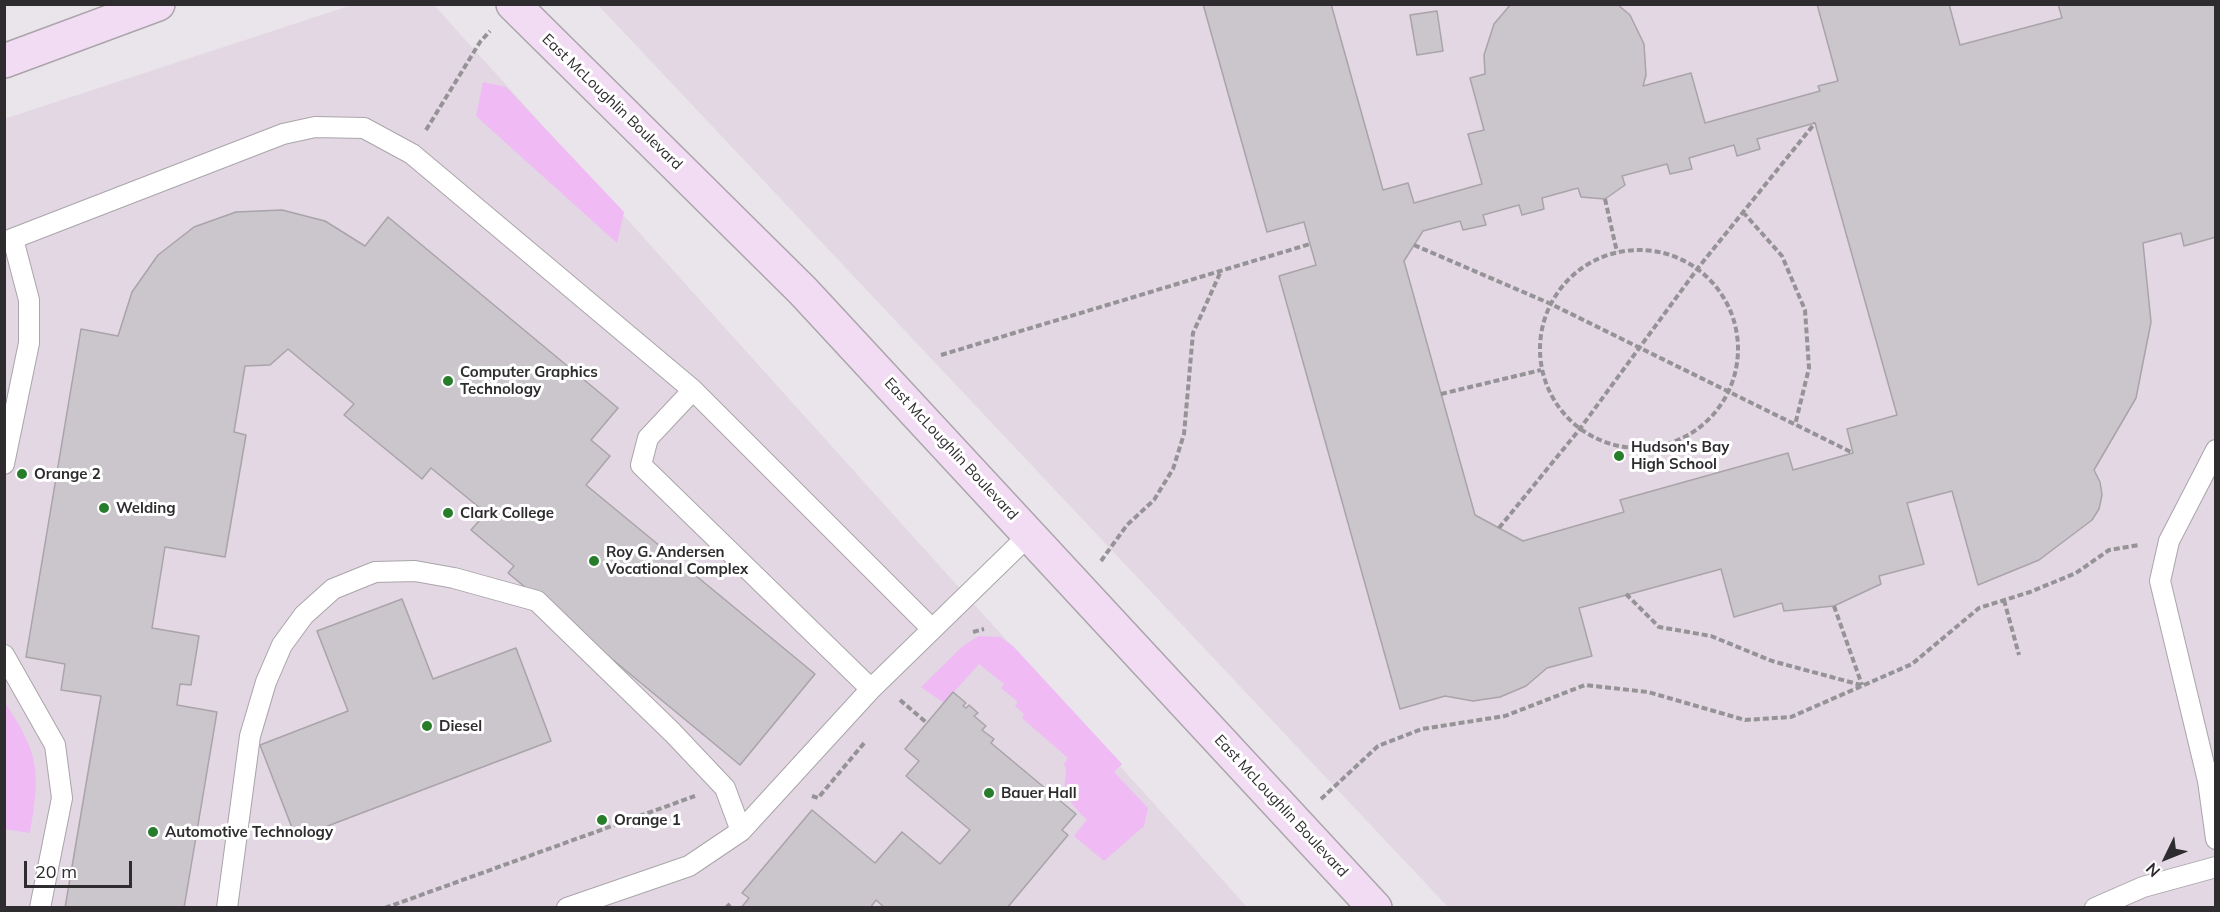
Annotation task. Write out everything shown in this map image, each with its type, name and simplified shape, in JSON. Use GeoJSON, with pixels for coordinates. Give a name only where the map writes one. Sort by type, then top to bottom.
{"type":"FeatureCollection","features":[{"type":"Feature","properties":{"kind":"street"},"geometry":{"type":"LineString","coordinates":[[4,61],[158,4]]}},
{"type":"Feature","properties":{"kind":"street","name":"East McLoughlin Boulevard"},"geometry":{"type":"LineString","coordinates":[[513,5],[802,291],[1376,908]]}},
{"type":"Feature","properties":{"kind":"lane"},"geometry":{"type":"LineString","coordinates":[[4,464],[29,343],[29,300],[9,240],[283,134],[315,127],[364,128],[412,154],[693,390],[931,628]]}},
{"type":"Feature","properties":{"kind":"lane"},"geometry":{"type":"LineString","coordinates":[[693,390],[648,438],[641,465],[871,689]]}},
{"type":"Feature","properties":{"kind":"lane"},"geometry":{"type":"LineString","coordinates":[[2216,450],[2169,541],[2160,581],[2208,781],[2216,839]]}},
{"type":"Feature","properties":{"kind":"lane"},"geometry":{"type":"LineString","coordinates":[[567,908],[689,866],[741,831],[871,689],[1030,534]]}},
{"type":"Feature","properties":{"kind":"lane"},"geometry":{"type":"LineString","coordinates":[[227,908],[250,736],[266,682],[282,645],[304,615],[333,589],[375,572],[415,571],[454,578],[537,601],[673,733],[725,788],[741,831]]}},
{"type":"Feature","properties":{"kind":"lane"},"geometry":{"type":"LineString","coordinates":[[4,656],[54,746],[62,798],[40,908]]}},
{"type":"Feature","properties":{"kind":"lane"},"geometry":{"type":"LineString","coordinates":[[2095,908],[2143,887],[2216,867]]}},
{"type":"Feature","properties":{"kind":"path"},"geometry":{"type":"LineString","coordinates":[[412,154],[480,42],[513,5]]}},
{"type":"Feature","properties":{"kind":"path"},"geometry":{"type":"LineString","coordinates":[[1499,528],[1579,430],[1698,268],[1815,123]]}},
{"type":"Feature","properties":{"kind":"path"},"geometry":{"type":"LineString","coordinates":[[1605,199],[1617,252]]}},
{"type":"Feature","properties":{"kind":"path"},"geometry":{"type":"LineString","coordinates":[[1743,212],[1782,256],[1805,310],[1809,368],[1795,425]]}},
{"type":"Feature","properties":{"kind":"path"},"geometry":{"type":"LineString","coordinates":[[941,355],[1310,244]]}},
{"type":"Feature","properties":{"kind":"path"},"geometry":{"type":"LineString","coordinates":[[1414,245],[1551,304],[1853,453]]}},
{"type":"Feature","properties":{"kind":"path"},"geometry":{"type":"LineString","coordinates":[[1663,251],[1698,268],[1725,298],[1738,334],[1736,374],[1720,409],[1691,436],[1654,449],[1615,447],[1579,430],[1553,401],[1541,370],[1541,325],[1558,290],[1587,263],[1617,252],[1663,251]]}},
{"type":"Feature","properties":{"kind":"path"},"geometry":{"type":"LineString","coordinates":[[1097,567],[1127,525],[1154,500],[1173,469],[1184,434],[1193,333],[1221,271]]}},
{"type":"Feature","properties":{"kind":"path"},"geometry":{"type":"LineString","coordinates":[[1441,394],[1541,370]]}},
{"type":"Feature","properties":{"kind":"path"},"geometry":{"type":"LineString","coordinates":[[1296,822],[1378,746],[1422,729],[1505,716],[1585,685],[1648,692],[1745,720],[1791,717],[1912,664],[1979,609],[2076,573],[2109,550],[2169,541]]}},
{"type":"Feature","properties":{"kind":"path"},"geometry":{"type":"LineString","coordinates":[[1626,594],[1659,627],[1711,636],[1772,661],[1862,686]]}},
{"type":"Feature","properties":{"kind":"path"},"geometry":{"type":"LineString","coordinates":[[2004,600],[2019,655]]}},
{"type":"Feature","properties":{"kind":"path"},"geometry":{"type":"LineString","coordinates":[[1834,606],[1862,686]]}},
{"type":"Feature","properties":{"kind":"path"},"geometry":{"type":"LineString","coordinates":[[900,700],[927,723]]}},
{"type":"Feature","properties":{"kind":"shaded area","name":"Clark College"},"geometry":{"type":"Polygon","coordinates":[[[352,5],[434,5],[1247,907],[5,907],[4,119],[352,5]]]}},
{"type":"Feature","properties":{"kind":"shaded area","name":"Hudson's Bay High School"},"geometry":{"type":"Polygon","coordinates":[[[598,5],[2215,5],[2215,907],[1448,907],[598,5]]]}},
{"type":"Feature","properties":{"kind":"shaded area"},"geometry":{"type":"Polygon","coordinates":[[[483,82],[506,87],[624,212],[617,243],[476,116],[483,82]]]}},
{"type":"Feature","properties":{"kind":"shaded area"},"geometry":{"type":"Polygon","coordinates":[[[979,636],[1000,637],[1013,646],[1122,764],[1114,772],[1148,808],[1144,826],[1104,861],[1074,836],[1087,820],[1073,805],[1066,792],[1064,764],[1068,758],[1022,718],[1024,714],[1015,706],[1018,702],[1001,688],[1004,684],[979,664],[944,703],[921,687],[964,645],[979,636]]]}},
{"type":"Feature","properties":{"kind":"shaded area"},"geometry":{"type":"Polygon","coordinates":[[[4,701],[31,749],[34,763],[36,793],[30,833],[5,829],[4,701]]]}},
{"type":"Feature","properties":{"kind":"building"},"geometry":{"type":"Polygon","coordinates":[[[1203,4],[1331,4],[1383,190],[1408,183],[1414,203],[1482,184],[1468,134],[1484,130],[1470,78],[1485,74],[1484,55],[1494,24],[1511,4],[1617,4],[1630,15],[1644,44],[1646,75],[1643,86],[1691,73],[1705,123],[1820,91],[1818,86],[1838,81],[1817,4],[1949,4],[1960,45],[2062,18],[2058,4],[2216,4],[2216,237],[2184,246],[2181,233],[2143,243],[2151,322],[2136,398],[2094,470],[2100,482],[2102,495],[2099,509],[2092,520],[2039,560],[1978,585],[1952,491],[1907,503],[1924,564],[1879,576],[1881,584],[1834,606],[1784,611],[1782,603],[1734,617],[1721,569],[1579,608],[1592,656],[1547,668],[1526,686],[1500,697],[1473,701],[1445,696],[1400,709],[1279,276],[1316,265],[1304,222],[1267,232],[1203,4]],[[1815,123],[1757,139],[1760,149],[1737,156],[1734,145],[1689,158],[1692,169],[1670,174],[1667,164],[1622,176],[1625,185],[1605,199],[1581,197],[1578,188],[1542,198],[1544,209],[1522,215],[1519,205],[1483,215],[1486,225],[1463,230],[1460,221],[1423,231],[1404,261],[1475,515],[1523,541],[1624,512],[1620,500],[1788,453],[1793,470],[1853,453],[1847,429],[1897,415],[1815,123]]]}},
{"type":"Feature","properties":{"kind":"building"},"geometry":{"type":"Polygon","coordinates":[[[1437,11],[1443,51],[1417,55],[1410,15],[1437,11]]]}},
{"type":"Feature","properties":{"kind":"building","name":"Roy G. Andersen Vocational Complex"},"geometry":{"type":"Polygon","coordinates":[[[282,210],[325,221],[365,246],[388,217],[618,408],[591,440],[610,456],[586,485],[815,674],[740,765],[508,573],[514,566],[471,530],[486,513],[431,468],[422,479],[344,415],[354,404],[288,349],[270,365],[245,366],[234,432],[246,435],[225,557],[165,547],[152,628],[199,636],[191,685],[180,684],[177,705],[217,712],[184,908],[65,908],[101,696],[61,690],[65,664],[26,657],[81,329],[118,336],[132,292],[158,255],[194,227],[236,212],[282,210]]]}},
{"type":"Feature","properties":{"kind":"building","name":"Diesel"},"geometry":{"type":"Polygon","coordinates":[[[402,599],[433,679],[516,648],[551,741],[296,838],[260,745],[348,711],[317,631],[402,599]]]}},
{"type":"Feature","properties":{"kind":"building","name":"Bauer Hall"},"geometry":{"type":"Polygon","coordinates":[[[953,692],[966,703],[963,706],[966,708],[969,705],[978,713],[974,716],[986,726],[982,730],[994,739],[991,743],[1076,814],[1062,830],[1068,835],[1007,908],[885,908],[876,900],[870,908],[741,908],[749,898],[742,893],[812,810],[875,863],[902,832],[940,864],[970,830],[906,776],[919,761],[905,749],[953,692]]]}},
{"type":"Feature","properties":{"kind":"place","name":"Computer Graphics Technology"},"geometry":{"type":"Point","coordinates":[448,381]}},
{"type":"Feature","properties":{"kind":"place","name":"Hudson's Bay High School"},"geometry":{"type":"Point","coordinates":[1619,456]}},
{"type":"Feature","properties":{"kind":"place","name":"Orange 2"},"geometry":{"type":"Point","coordinates":[22,474]}},
{"type":"Feature","properties":{"kind":"place","name":"Welding"},"geometry":{"type":"Point","coordinates":[104,508]}},
{"type":"Feature","properties":{"kind":"place","name":"Clark College"},"geometry":{"type":"Point","coordinates":[448,513]}},
{"type":"Feature","properties":{"kind":"place","name":"Roy G. Andersen Vocational Complex"},"geometry":{"type":"Point","coordinates":[594,561]}},
{"type":"Feature","properties":{"kind":"place","name":"Diesel"},"geometry":{"type":"Point","coordinates":[427,726]}},
{"type":"Feature","properties":{"kind":"place","name":"Bauer Hall"},"geometry":{"type":"Point","coordinates":[989,793]}},
{"type":"Feature","properties":{"kind":"place","name":"Orange 1"},"geometry":{"type":"Point","coordinates":[602,820]}},
{"type":"Feature","properties":{"kind":"place","name":"Automotive Technology"},"geometry":{"type":"Point","coordinates":[153,832]}}]}
